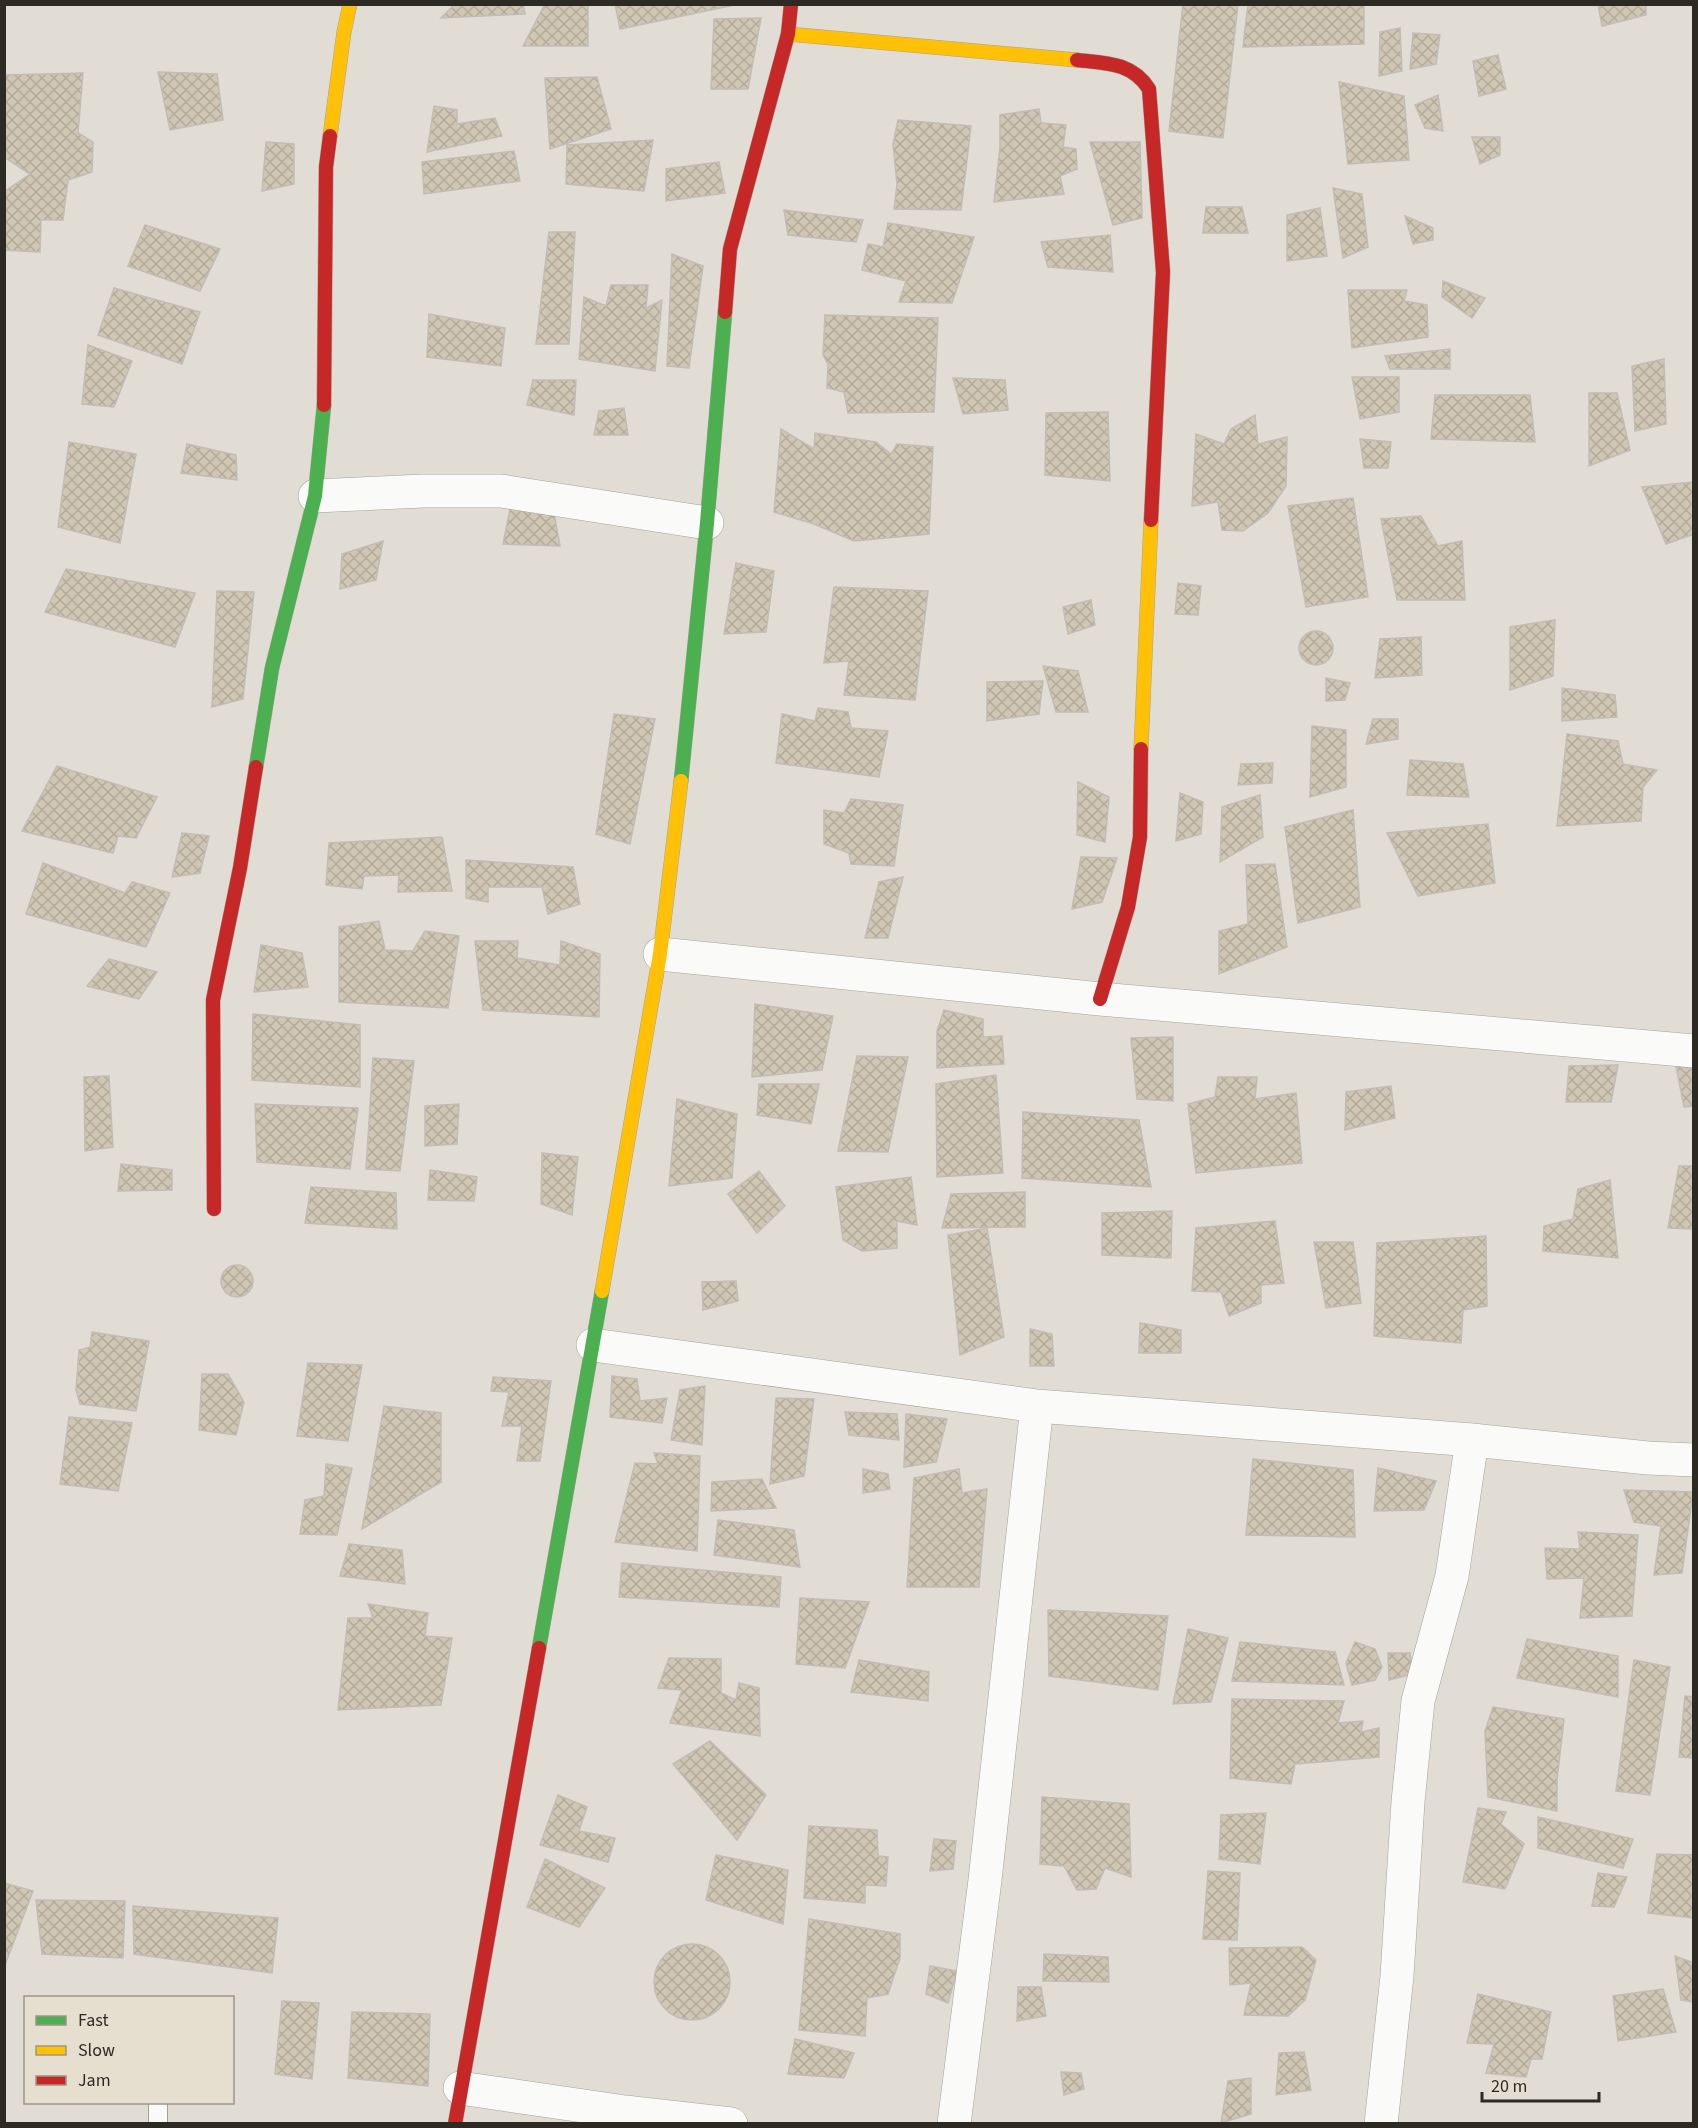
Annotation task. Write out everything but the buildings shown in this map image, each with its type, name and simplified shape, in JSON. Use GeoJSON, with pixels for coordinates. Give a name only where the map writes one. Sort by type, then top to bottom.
{"type":"FeatureCollection","features":[{"type":"Feature","properties":{"kind":"street"},"geometry":{"type":"LineString","coordinates":[[214,1209],[213,1000],[240,868],[272,668],[315,496],[325,395],[326,167],[344,32],[350,4]]}},
{"type":"Feature","properties":{"kind":"street"},"geometry":{"type":"LineString","coordinates":[[455,2124],[660,954],[677,815],[707,523],[730,249],[788,34],[791,4]]}},
{"type":"Feature","properties":{"kind":"street"},"geometry":{"type":"LineString","coordinates":[[788,34],[1114,64],[1125,66],[1136,73],[1149,90],[1163,272],[1140,764],[1140,837],[1128,907],[1100,999]]}},
{"type":"Feature","properties":{"kind":"street"},"geometry":{"type":"LineString","coordinates":[[315,496],[423,491],[501,491],[707,523]]}},
{"type":"Feature","properties":{"kind":"street"},"geometry":{"type":"LineString","coordinates":[[660,954],[1100,999],[1694,1051]]}},
{"type":"Feature","properties":{"kind":"street"},"geometry":{"type":"LineString","coordinates":[[593,1345],[1037,1406],[1694,1460]]}},
{"type":"Feature","properties":{"kind":"street"},"geometry":{"type":"LineString","coordinates":[[954,2124],[986,1880],[1037,1406]]}},
{"type":"Feature","properties":{"kind":"street"},"geometry":{"type":"LineString","coordinates":[[1381,2124],[1397,1976],[1408,1802],[1418,1701],[1452,1576],[1472,1440]]}},
{"type":"Feature","properties":{"kind":"street"},"geometry":{"type":"LineString","coordinates":[[460,2088],[625,2112],[731,2124]]}},
{"type":"Feature","properties":{"kind":"lane"},"geometry":{"type":"LineString","coordinates":[[158,2104],[158,2124]]}},
{"type":"Feature","properties":{"kind":"traffic: fast"},"geometry":{"type":"LineString","coordinates":[[681,781],[725,312]]}},
{"type":"Feature","properties":{"kind":"traffic: fast"},"geometry":{"type":"LineString","coordinates":[[256,767],[272,668],[315,496],[324,405]]}},
{"type":"Feature","properties":{"kind":"traffic: fast"},"geometry":{"type":"LineString","coordinates":[[539,1648],[602,1291]]}},
{"type":"Feature","properties":{"kind":"traffic: slow"},"geometry":{"type":"LineString","coordinates":[[330,136],[350,4]]}},
{"type":"Feature","properties":{"kind":"traffic: slow"},"geometry":{"type":"LineString","coordinates":[[788,34],[1077,60]]}},
{"type":"Feature","properties":{"kind":"traffic: slow"},"geometry":{"type":"LineString","coordinates":[[1141,749],[1151,520]]}},
{"type":"Feature","properties":{"kind":"traffic: slow"},"geometry":{"type":"LineString","coordinates":[[602,1291],[660,954],[681,781]]}},
{"type":"Feature","properties":{"kind":"traffic: jam"},"geometry":{"type":"LineString","coordinates":[[725,312],[730,249],[788,34],[791,4]]}},
{"type":"Feature","properties":{"kind":"traffic: jam"},"geometry":{"type":"LineString","coordinates":[[1077,60],[1108,63],[1126,69],[1142,80],[1149,89],[1163,272],[1151,520]]}},
{"type":"Feature","properties":{"kind":"traffic: jam"},"geometry":{"type":"LineString","coordinates":[[324,405],[326,167],[330,136]]}},
{"type":"Feature","properties":{"kind":"traffic: jam"},"geometry":{"type":"LineString","coordinates":[[1100,999],[1128,907],[1140,837],[1141,749]]}},
{"type":"Feature","properties":{"kind":"traffic: jam"},"geometry":{"type":"LineString","coordinates":[[214,1209],[213,1000],[240,868],[256,767]]}},
{"type":"Feature","properties":{"kind":"traffic: jam"},"geometry":{"type":"LineString","coordinates":[[455,2124],[539,1648]]}}]}
